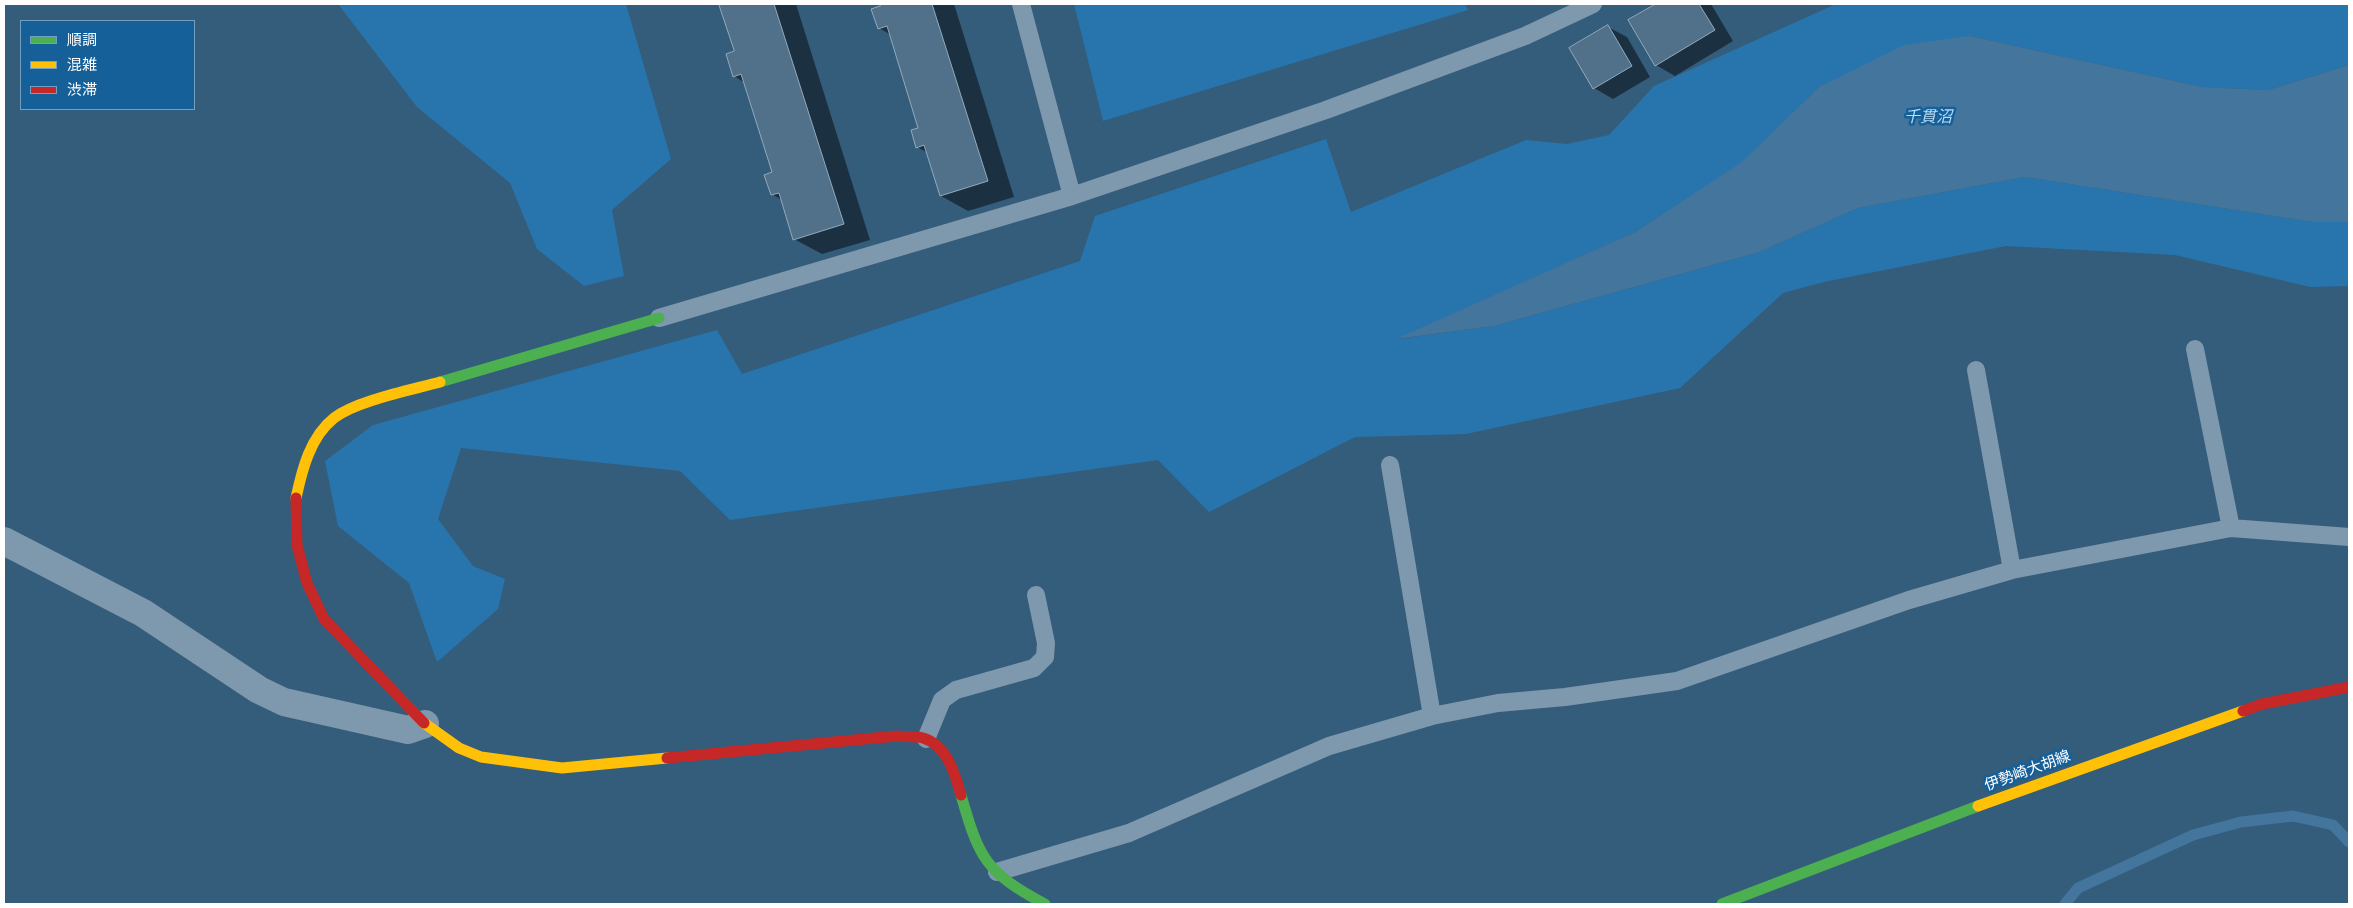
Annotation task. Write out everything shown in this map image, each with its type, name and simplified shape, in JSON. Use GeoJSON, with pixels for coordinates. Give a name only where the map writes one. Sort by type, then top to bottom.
{"type":"FeatureCollection","features":[{"type":"Feature","properties":{"kind":"street"},"geometry":{"type":"LineString","coordinates":[[659,318],[358,406],[334,418],[311,449],[301,473],[295,505],[297,545],[307,583],[324,619],[425,724],[459,748],[481,757],[562,768],[896,736],[926,739],[945,755],[957,779],[970,832],[984,860],[998,872],[1045,904]]}},
{"type":"Feature","properties":{"kind":"street"},"geometry":{"type":"LineString","coordinates":[[4,541],[143,613],[259,690],[284,702],[408,730],[425,724]]}},
{"type":"Feature","properties":{"kind":"street","name":"伊勢崎大胡線"},"geometry":{"type":"LineString","coordinates":[[1722,904],[1798,873],[2191,728],[2262,704],[2349,687]]}},
{"type":"Feature","properties":{"kind":"lane"},"geometry":{"type":"LineString","coordinates":[[1021,4],[1072,196]]}},
{"type":"Feature","properties":{"kind":"lane"},"geometry":{"type":"LineString","coordinates":[[659,318],[1072,196],[1326,110],[1525,36],[1593,4]]}},
{"type":"Feature","properties":{"kind":"lane"},"geometry":{"type":"LineString","coordinates":[[2195,349],[2231,528]]}},
{"type":"Feature","properties":{"kind":"lane"},"geometry":{"type":"LineString","coordinates":[[1976,370],[2012,570]]}},
{"type":"Feature","properties":{"kind":"lane"},"geometry":{"type":"LineString","coordinates":[[1390,465],[1432,716]]}},
{"type":"Feature","properties":{"kind":"lane"},"geometry":{"type":"LineString","coordinates":[[998,872],[1130,833],[1329,746],[1432,716],[1498,703],[1565,697],[1677,681],[1909,600],[2012,570],[2231,528],[2349,537]]}},
{"type":"Feature","properties":{"kind":"lane"},"geometry":{"type":"LineString","coordinates":[[926,739],[942,700],[956,690],[1034,668],[1045,657],[1046,643],[1036,595]]}},
{"type":"Feature","properties":{"kind":"shaded area"},"geometry":{"type":"Polygon","coordinates":[[[338,4],[626,4],[671,159],[612,210],[624,276],[584,286],[537,249],[510,183],[417,107],[338,4]]]}},
{"type":"Feature","properties":{"kind":"shaded area"},"geometry":{"type":"Polygon","coordinates":[[[1074,4],[1465,4],[1468,10],[1103,121],[1074,4]]]}},
{"type":"Feature","properties":{"kind":"shaded area"},"geometry":{"type":"Polygon","coordinates":[[[1836,4],[2349,4],[2349,65],[2268,90],[2202,87],[1970,36],[1819,87],[1743,162],[1637,231],[1398,339],[1494,326],[1760,252],[1858,208],[2025,177],[2312,222],[2349,222],[2349,286],[2310,287],[2175,255],[2006,246],[1824,282],[1783,293],[1680,388],[1466,434],[1355,437],[1209,512],[1158,460],[730,520],[680,471],[461,448],[438,519],[473,566],[505,579],[498,609],[437,662],[409,583],[338,526],[325,461],[373,425],[717,330],[742,374],[1080,261],[1095,216],[1326,139],[1351,212],[1526,140],[1567,144],[1609,135],[1654,86],[1836,4]]]}},
{"type":"Feature","properties":{"kind":"water","name":"千貫沼"},"geometry":{"type":"Polygon","coordinates":[[[1970,36],[2202,87],[2268,90],[2349,65],[2349,222],[2312,222],[2025,177],[1858,208],[1760,252],[1494,326],[1396,339],[1637,231],[1742,162],[1819,87],[1904,45],[1970,36]]]}},
{"type":"Feature","properties":{"kind":"building"},"geometry":{"type":"Polygon","coordinates":[[[719,4],[774,4],[844,224],[793,240],[779,193],[771,195],[764,175],[772,172],[741,74],[733,77],[726,54],[734,51],[719,4]]]}},
{"type":"Feature","properties":{"kind":"building"},"geometry":{"type":"Polygon","coordinates":[[[880,4],[932,4],[988,181],[940,196],[924,145],[916,148],[911,130],[918,128],[887,26],[878,29],[871,9],[880,6],[880,4]]]}},
{"type":"Feature","properties":{"kind":"building"},"geometry":{"type":"Polygon","coordinates":[[[1656,4],[1699,4],[1715,30],[1655,66],[1628,20],[1656,4]]]}},
{"type":"Feature","properties":{"kind":"building"},"geometry":{"type":"Polygon","coordinates":[[[1608,25],[1632,66],[1593,89],[1569,48],[1608,25]]]}},
{"type":"Feature","properties":{"kind":"waterway"},"geometry":{"type":"LineString","coordinates":[[2065,904],[2078,888],[2193,835],[2241,822],[2293,816],[2333,825],[2349,842]]}},
{"type":"Feature","properties":{"kind":"traffic: fast"},"geometry":{"type":"LineString","coordinates":[[440,382],[659,318]]}},
{"type":"Feature","properties":{"kind":"traffic: fast"},"geometry":{"type":"LineString","coordinates":[[961,795],[973,834],[987,861],[1009,882],[1045,904]]}},
{"type":"Feature","properties":{"kind":"traffic: fast"},"geometry":{"type":"LineString","coordinates":[[1722,904],[1978,806]]}},
{"type":"Feature","properties":{"kind":"traffic: slow"},"geometry":{"type":"LineString","coordinates":[[296,498],[304,465],[313,444],[334,418],[370,401],[440,382]]}},
{"type":"Feature","properties":{"kind":"traffic: slow"},"geometry":{"type":"LineString","coordinates":[[1978,806],[2243,711]]}},
{"type":"Feature","properties":{"kind":"traffic: slow"},"geometry":{"type":"LineString","coordinates":[[424,723],[459,748],[481,757],[562,768],[667,758]]}},
{"type":"Feature","properties":{"kind":"traffic: jam"},"geometry":{"type":"LineString","coordinates":[[296,498],[297,545],[307,583],[324,619],[424,723]]}},
{"type":"Feature","properties":{"kind":"traffic: jam"},"geometry":{"type":"LineString","coordinates":[[2243,711],[2262,704],[2349,687]]}},
{"type":"Feature","properties":{"kind":"traffic: jam"},"geometry":{"type":"LineString","coordinates":[[667,758],[896,736],[920,737],[938,747],[949,761],[961,795]]}}]}
